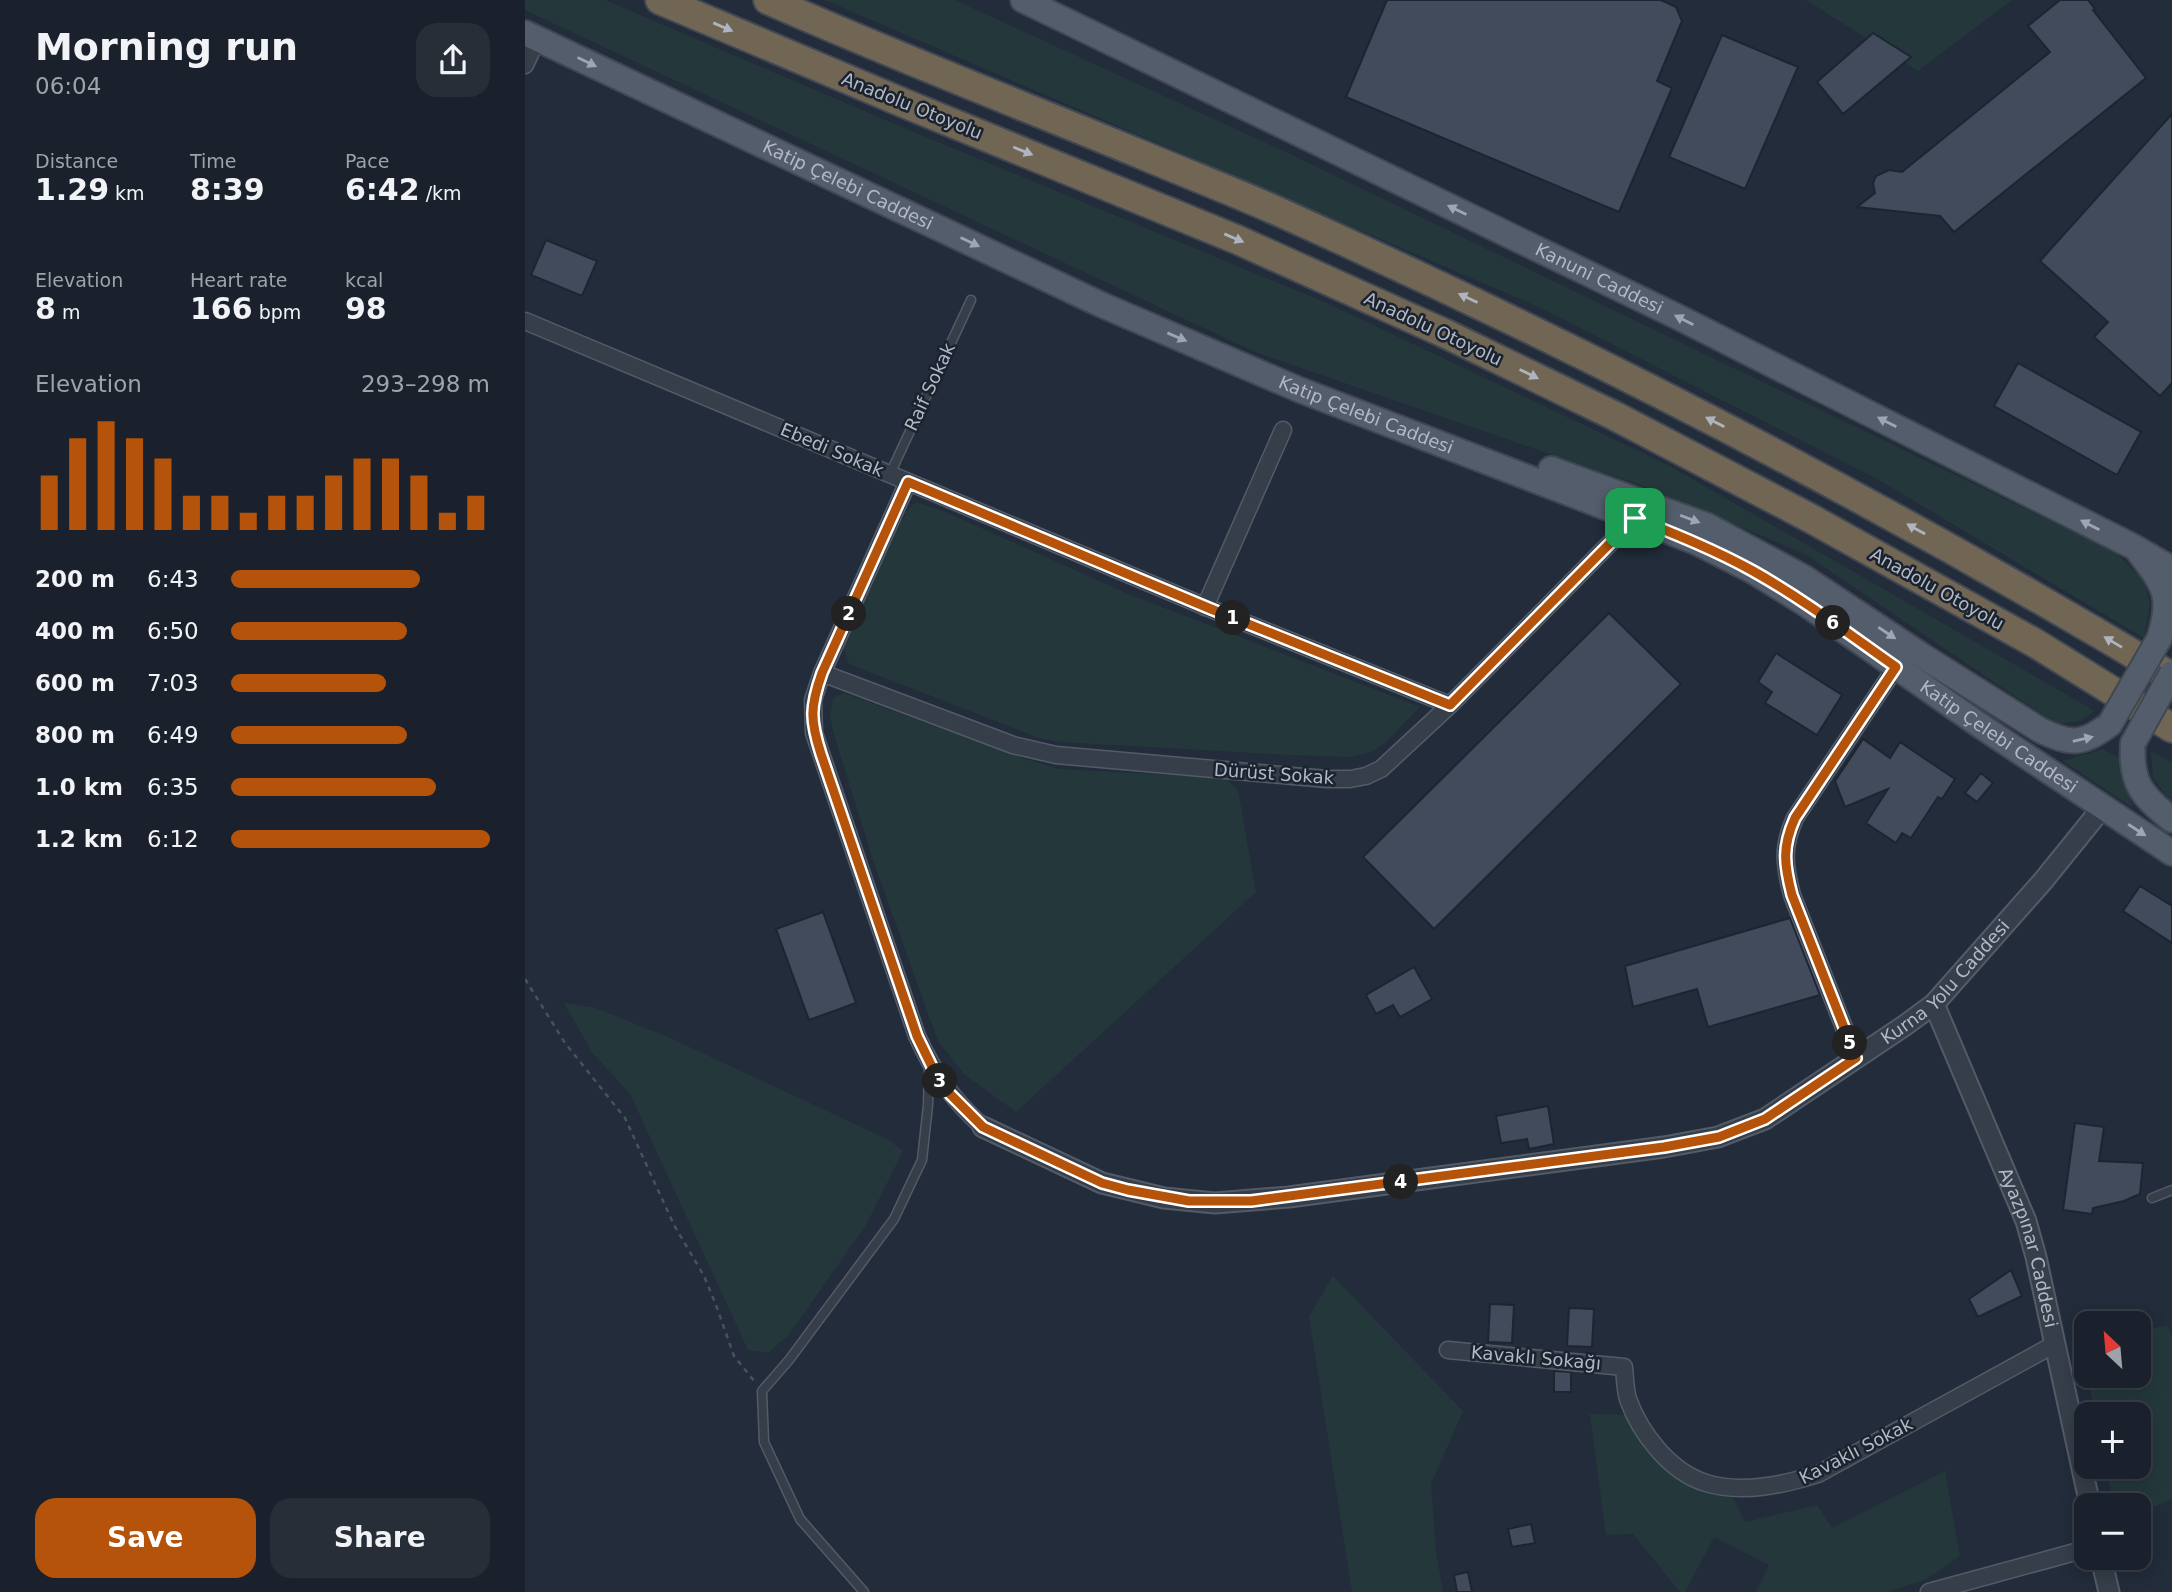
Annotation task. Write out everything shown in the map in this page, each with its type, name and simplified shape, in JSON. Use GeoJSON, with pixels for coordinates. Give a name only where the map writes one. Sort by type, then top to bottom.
{"type":"FeatureCollection","features":[{"type":"Feature","properties":{"kind":"highway","name":"Anadolu Otoyolu"},"geometry":{"type":"LineString","coordinates":[[660,0],[1238,240],[1444,332],[1615,416],[1810,518],[2035,643],[2172,728]]}},
{"type":"Feature","properties":{"kind":"highway"},"geometry":{"type":"LineString","coordinates":[[768,0],[1270,208],[1468,298],[1636,380],[1852,493],[2172,675]]}},
{"type":"Feature","properties":{"kind":"main road","name":"Kanuni Caddesi"},"geometry":{"type":"LineString","coordinates":[[1023,0],[1666,311],[2132,546],[2172,569]]}},
{"type":"Feature","properties":{"kind":"main road","name":"Katip Çelebi Caddesi"},"geometry":{"type":"LineString","coordinates":[[531,36],[1033,273],[1300,390],[1696,542],[1753,571],[1806,604],[2102,808],[2172,853]]}},
{"type":"Feature","properties":{"kind":"main road"},"geometry":{"type":"LineString","coordinates":[[1300,390],[1583,479],[1708,526],[1804,577],[1924,657],[2058,739],[2074,742],[2094,737],[2110,724],[2159,639],[2168,604],[2154,571],[2132,546]]}},
{"type":"Feature","properties":{"kind":"main road"},"geometry":{"type":"LineString","coordinates":[[2172,675],[2133,743],[2131,764],[2134,779],[2142,793],[2172,820]]}},
{"type":"Feature","properties":{"kind":"street"},"geometry":{"type":"LineString","coordinates":[[525,65],[531,36]]}},
{"type":"Feature","properties":{"kind":"street","name":"Ebedi Sokak"},"geometry":{"type":"LineString","coordinates":[[525,321],[1205,607],[1450,705]]}},
{"type":"Feature","properties":{"kind":"street"},"geometry":{"type":"LineString","coordinates":[[1205,607],[1283,430]]}},
{"type":"Feature","properties":{"kind":"street"},"geometry":{"type":"LineString","coordinates":[[908,482],[822,673],[813,701],[814,733],[917,1036],[929,1063],[950,1094],[983,1127]]}},
{"type":"Feature","properties":{"kind":"street","name":"Dürüst Sokak"},"geometry":{"type":"LineString","coordinates":[[822,673],[1013,745],[1041,752],[1076,758],[1327,779],[1358,778],[1381,769],[1450,705],[1635,518]]}},
{"type":"Feature","properties":{"kind":"street"},"geometry":{"type":"LineString","coordinates":[[1856,1058],[1792,895],[1785,845],[1795,818],[1896,667]]}},
{"type":"Feature","properties":{"kind":"street","name":"Kurna Yolu Caddesi"},"geometry":{"type":"LineString","coordinates":[[983,1127],[1102,1183],[1189,1201],[1251,1201],[1664,1147],[1719,1137],[1765,1119],[1934,1004],[2026,901],[2102,808]]}},
{"type":"Feature","properties":{"kind":"street","name":"Ayazpınar Caddesi"},"geometry":{"type":"LineString","coordinates":[[1934,1004],[2026,1221],[2087,1493]]}},
{"type":"Feature","properties":{"kind":"street","name":"Kavaklı Sokak"},"geometry":{"type":"LineString","coordinates":[[1624,1367],[1627,1396],[1639,1423],[1657,1449],[1692,1478],[1708,1484],[1763,1487],[1818,1474],[2055,1344]]}},
{"type":"Feature","properties":{"kind":"street","name":"Kavaklı Sokağı"},"geometry":{"type":"LineString","coordinates":[[1448,1350],[1624,1367]]}},
{"type":"Feature","properties":{"kind":"street"},"geometry":{"type":"LineString","coordinates":[[1929,1592],[2074,1552]]}},
{"type":"Feature","properties":{"kind":"street"},"geometry":{"type":"LineString","coordinates":[[2104,1570],[2109,1592]]}},
{"type":"Feature","properties":{"kind":"lane","name":"Raif Sokak"},"geometry":{"type":"LineString","coordinates":[[890,474],[971,300]]}},
{"type":"Feature","properties":{"kind":"lane"},"geometry":{"type":"LineString","coordinates":[[864,1592],[800,1519],[764,1442],[762,1391],[789,1360],[894,1219],[922,1160],[929,1063]]}},
{"type":"Feature","properties":{"kind":"lane"},"geometry":{"type":"LineString","coordinates":[[2152,1198],[2172,1190]]}},
{"type":"Feature","properties":{"kind":"path"},"geometry":{"type":"LineString","coordinates":[[525,979],[565,1043],[625,1118],[674,1225],[704,1276],[734,1356],[762,1391]]}},
{"type":"Feature","properties":{"kind":"green space"},"geometry":{"type":"Polygon","coordinates":[[[525,0],[605,0],[892,123],[1329,304],[1668,465],[2095,711],[2081,721],[2056,724],[1805,554],[1645,487],[1255,352],[525,10],[525,0]]]}},
{"type":"Feature","properties":{"kind":"green space"},"geometry":{"type":"Polygon","coordinates":[[[825,0],[955,0],[1290,154],[2115,552],[2144,580],[2150,603],[2144,638],[1879,480],[1541,308],[825,0]]]}},
{"type":"Feature","properties":{"kind":"green space"},"geometry":{"type":"Polygon","coordinates":[[[1806,0],[2012,0],[1918,71],[1806,0]]]}},
{"type":"Feature","properties":{"kind":"green space"},"geometry":{"type":"Polygon","coordinates":[[[916,502],[943,511],[1126,593],[1420,707],[1374,751],[1350,757],[1061,742],[1042,739],[849,664],[843,646],[906,512],[916,502]]]}},
{"type":"Feature","properties":{"kind":"green space"},"geometry":{"type":"Polygon","coordinates":[[[844,693],[1059,769],[1226,778],[1238,790],[1256,892],[1016,1112],[964,1074],[938,1041],[875,866],[834,735],[830,716],[833,698],[844,693]]]}},
{"type":"Feature","properties":{"kind":"green space"},"geometry":{"type":"Polygon","coordinates":[[[2103,749],[2119,758],[2133,808],[2063,761],[2103,749]]]}},
{"type":"Feature","properties":{"kind":"green space"},"geometry":{"type":"Polygon","coordinates":[[[2151,751],[2172,762],[2172,804],[2153,778],[2151,751]]]}},
{"type":"Feature","properties":{"kind":"green space"},"geometry":{"type":"Polygon","coordinates":[[[564,1003],[596,1008],[668,1037],[887,1139],[903,1151],[866,1225],[788,1336],[768,1353],[748,1350],[630,1094],[592,1052],[564,1003]]]}},
{"type":"Feature","properties":{"kind":"green space"},"geometry":{"type":"Polygon","coordinates":[[[1333,1276],[1463,1411],[1431,1484],[1436,1551],[1443,1592],[1352,1592],[1309,1316],[1333,1276]]]}},
{"type":"Feature","properties":{"kind":"green space"},"geometry":{"type":"Polygon","coordinates":[[[2168,1325],[2172,1338],[2172,1499],[2151,1508],[2151,1493],[2111,1493],[2109,1479],[2151,1479],[2151,1402],[2092,1402],[2090,1388],[2151,1388],[2151,1329],[2168,1325]]]}},
{"type":"Feature","properties":{"kind":"green space"},"geometry":{"type":"Polygon","coordinates":[[[1590,1414],[1631,1415],[1652,1454],[1730,1492],[1745,1522],[1817,1505],[1832,1528],[1945,1471],[1960,1556],[1925,1580],[1886,1592],[1756,1592],[1769,1565],[1714,1537],[1685,1592],[1680,1592],[1633,1534],[1606,1535],[1590,1414]]]}},
{"type":"Feature","properties":{"kind":"building"},"geometry":{"type":"Polygon","coordinates":[[[1387,0],[1661,0],[1676,7],[1682,21],[1657,81],[1672,88],[1619,212],[1346,97],[1387,0]]]}},
{"type":"Feature","properties":{"kind":"building"},"geometry":{"type":"Polygon","coordinates":[[[2060,0],[2088,0],[2146,78],[1954,232],[1940,216],[1857,207],[1875,193],[1873,183],[1876,176],[1889,170],[1902,172],[2050,52],[2028,26],[2060,0]]]}},
{"type":"Feature","properties":{"kind":"building"},"geometry":{"type":"Polygon","coordinates":[[[1873,33],[1911,57],[1843,114],[1817,82],[1873,33]]]}},
{"type":"Feature","properties":{"kind":"building"},"geometry":{"type":"Polygon","coordinates":[[[1722,35],[1798,67],[1745,189],[1669,157],[1722,35]]]}},
{"type":"Feature","properties":{"kind":"building"},"geometry":{"type":"Polygon","coordinates":[[[2172,114],[2172,383],[2160,396],[2094,337],[2108,322],[2040,261],[2172,114]]]}},
{"type":"Feature","properties":{"kind":"building"},"geometry":{"type":"Polygon","coordinates":[[[546,240],[597,261],[582,296],[531,275],[546,240]]]}},
{"type":"Feature","properties":{"kind":"building"},"geometry":{"type":"Polygon","coordinates":[[[2018,363],[2141,432],[2117,475],[1994,406],[2018,363]]]}},
{"type":"Feature","properties":{"kind":"building"},"geometry":{"type":"Polygon","coordinates":[[[1609,613],[1681,684],[1434,929],[1363,857],[1609,613]]]}},
{"type":"Feature","properties":{"kind":"building"},"geometry":{"type":"Polygon","coordinates":[[[1776,653],[1842,695],[1817,735],[1765,703],[1772,692],[1758,682],[1776,653]]]}},
{"type":"Feature","properties":{"kind":"building"},"geometry":{"type":"Polygon","coordinates":[[[1863,739],[1890,758],[1900,742],[1955,779],[1942,799],[1938,797],[1911,838],[1902,833],[1896,843],[1866,823],[1888,789],[1845,807],[1835,781],[1863,739]]]}},
{"type":"Feature","properties":{"kind":"building"},"geometry":{"type":"Polygon","coordinates":[[[1981,773],[1993,783],[1977,802],[1965,793],[1981,773]]]}},
{"type":"Feature","properties":{"kind":"building"},"geometry":{"type":"Polygon","coordinates":[[[2140,886],[2172,906],[2172,943],[2123,911],[2140,886]]]}},
{"type":"Feature","properties":{"kind":"building"},"geometry":{"type":"Polygon","coordinates":[[[823,912],[856,1003],[809,1020],[776,929],[823,912]]]}},
{"type":"Feature","properties":{"kind":"building"},"geometry":{"type":"Polygon","coordinates":[[[1790,918],[1820,995],[1708,1027],[1697,989],[1633,1007],[1625,966],[1790,918]]]}},
{"type":"Feature","properties":{"kind":"building"},"geometry":{"type":"Polygon","coordinates":[[[1414,967],[1432,999],[1400,1017],[1393,1005],[1376,1014],[1366,995],[1414,967]]]}},
{"type":"Feature","properties":{"kind":"building"},"geometry":{"type":"Polygon","coordinates":[[[1548,1106],[1554,1144],[1529,1149],[1527,1139],[1501,1143],[1496,1116],[1548,1106]]]}},
{"type":"Feature","properties":{"kind":"building"},"geometry":{"type":"Polygon","coordinates":[[[2075,1123],[2104,1127],[2099,1161],[2143,1163],[2140,1194],[2124,1201],[2093,1208],[2092,1214],[2063,1210],[2075,1123]]]}},
{"type":"Feature","properties":{"kind":"building"},"geometry":{"type":"Polygon","coordinates":[[[2011,1270],[2022,1296],[1978,1317],[1969,1299],[2011,1270]]]}},
{"type":"Feature","properties":{"kind":"building"},"geometry":{"type":"Polygon","coordinates":[[[1490,1304],[1514,1305],[1512,1343],[1488,1342],[1490,1304]]]}},
{"type":"Feature","properties":{"kind":"building"},"geometry":{"type":"Polygon","coordinates":[[[1569,1308],[1594,1309],[1592,1347],[1567,1346],[1569,1308]]]}},
{"type":"Feature","properties":{"kind":"building"},"geometry":{"type":"Polygon","coordinates":[[[1554,1371],[1571,1372],[1571,1392],[1554,1392],[1554,1371]]]}},
{"type":"Feature","properties":{"kind":"building"},"geometry":{"type":"Polygon","coordinates":[[[1531,1524],[1535,1543],[1512,1547],[1508,1529],[1531,1524]]]}},
{"type":"Feature","properties":{"kind":"building"},"geometry":{"type":"Polygon","coordinates":[[[1468,1572],[1472,1592],[1457,1592],[1454,1575],[1468,1572]]]}},
{"type":"Feature","properties":{"kind":"route"},"geometry":{"type":"LineString","coordinates":[[908,482],[1211,609],[1450,705],[1635,518],[1696,542],[1753,571],[1806,604],[1896,667],[1795,818],[1785,845],[1784,856],[1792,895],[1856,1058],[1765,1119],[1719,1137],[1664,1147],[1289,1197],[1215,1203],[1164,1198],[1102,1183],[983,1127],[950,1094],[938,1079],[917,1036],[814,733],[812,715],[813,701],[822,673],[908,482]]}}]}
